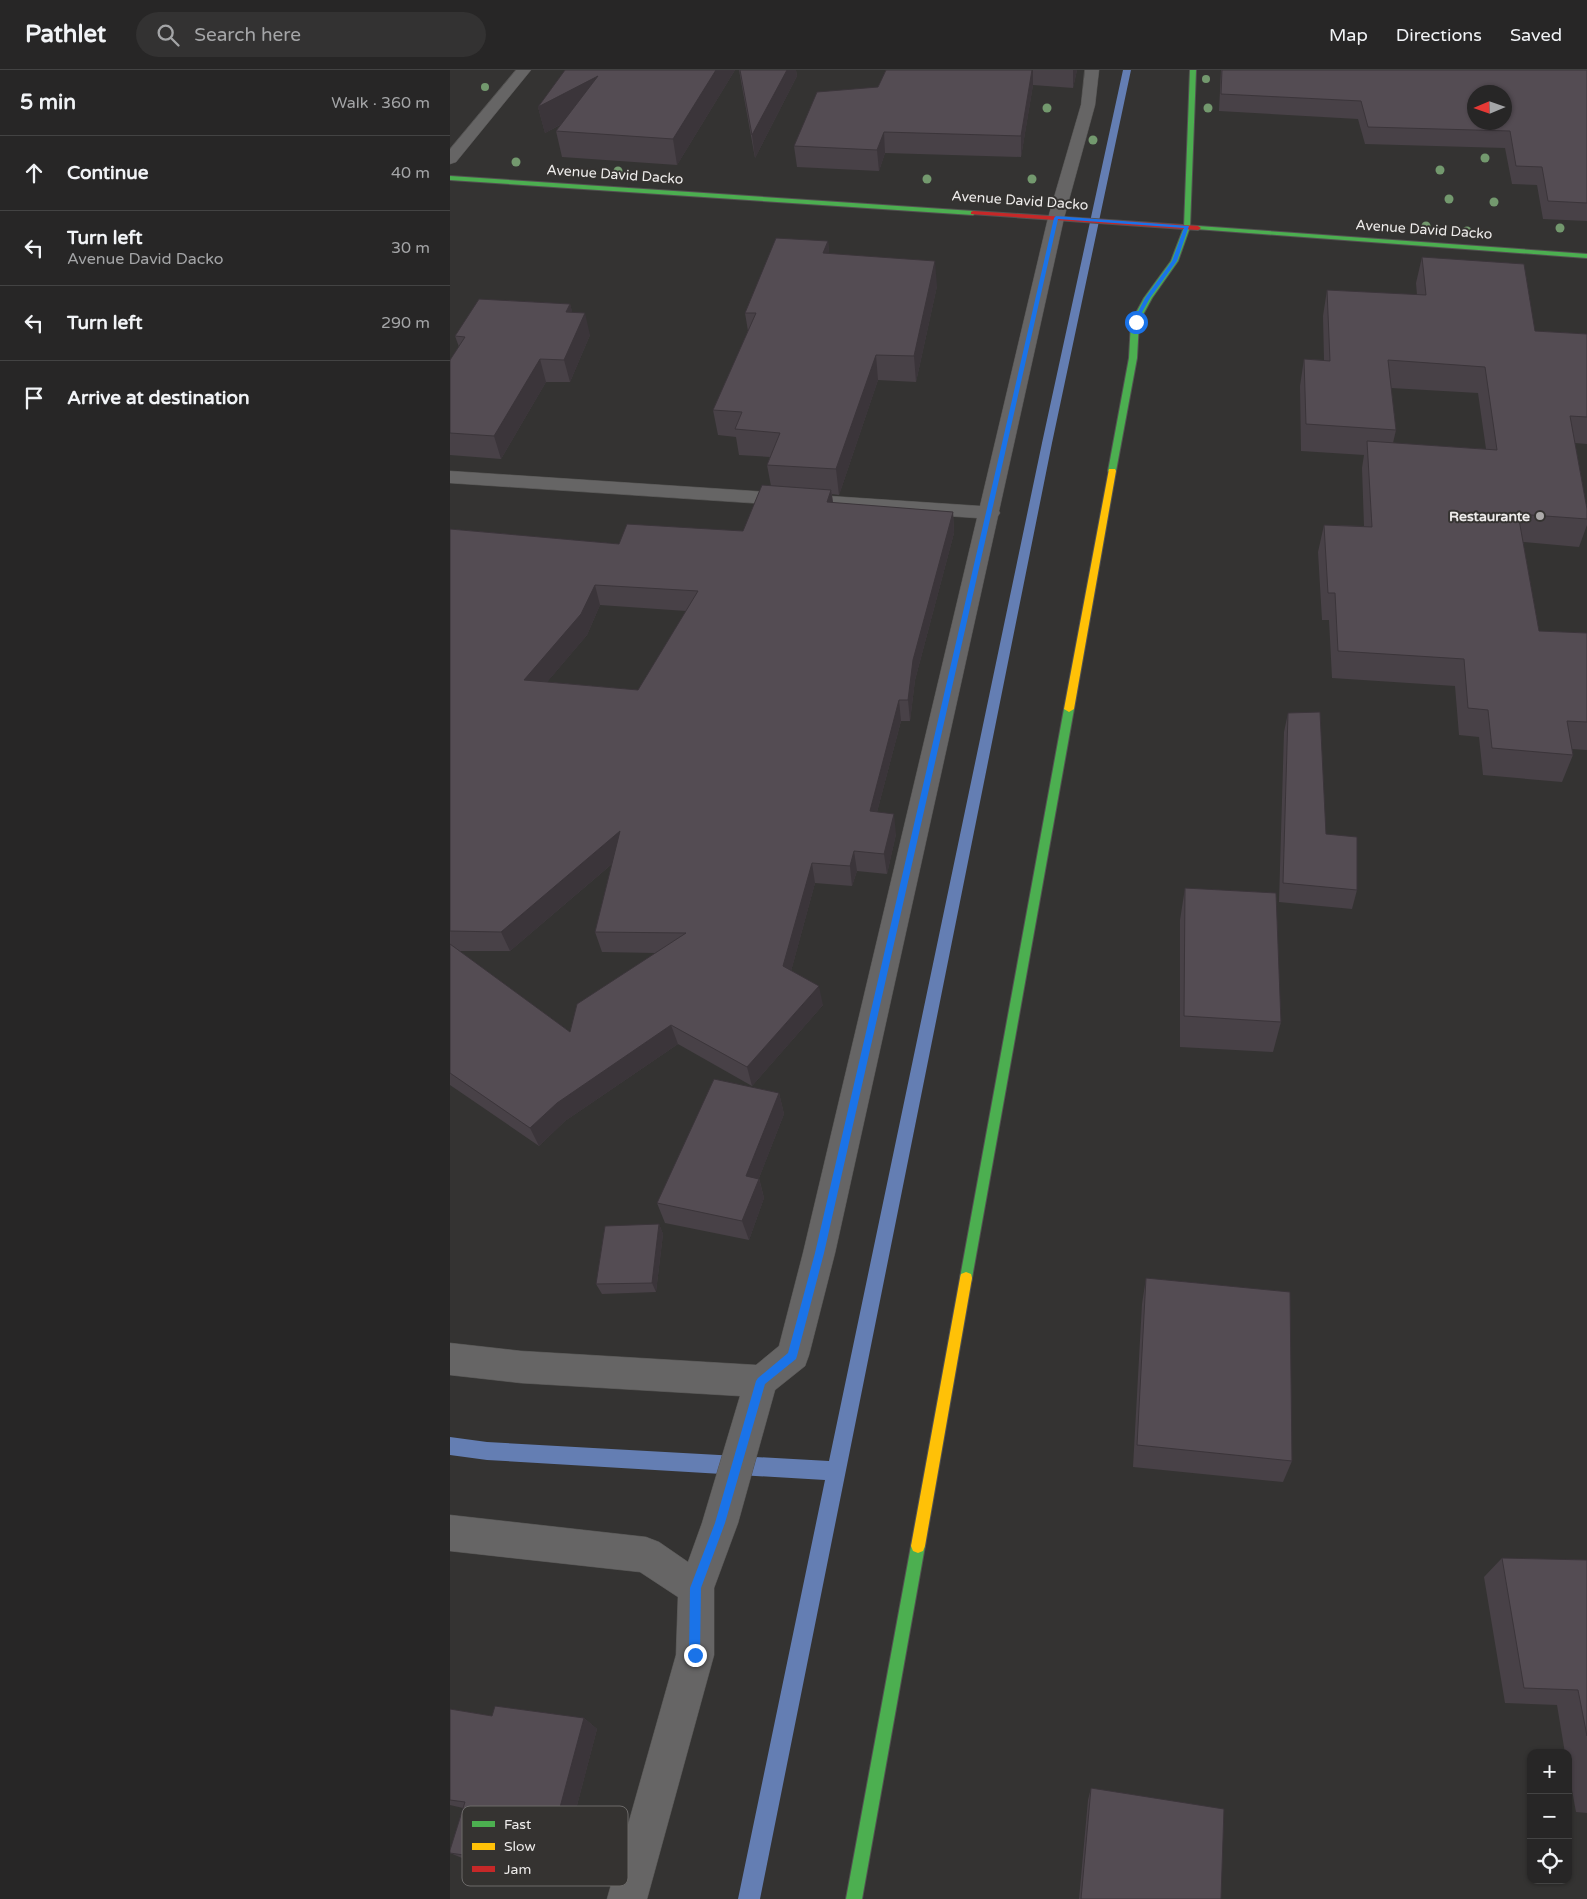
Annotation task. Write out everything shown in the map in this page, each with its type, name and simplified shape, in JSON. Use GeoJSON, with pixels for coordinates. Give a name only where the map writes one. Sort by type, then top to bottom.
{"type":"FeatureCollection","features":[{"type":"Feature","properties":{"kind":"street"},"geometry":{"type":"LineString","coordinates":[[450,159],[524,70]]}},
{"type":"Feature","properties":{"kind":"street"},"geometry":{"type":"LineString","coordinates":[[627,1899],[695,1655],[696,1588],[720,1523],[761,1381],[793,1356],[819,1253],[990,513],[1062,218],[1088,105],[1092,70]]}},
{"type":"Feature","properties":{"kind":"street"},"geometry":{"type":"LineString","coordinates":[[854,1899],[1127,387],[1136,322],[1148,298],[1174,261],[1186,226],[1193,70]]}},
{"type":"Feature","properties":{"kind":"street","name":"Avenue David Dacko"},"geometry":{"type":"LineString","coordinates":[[450,178],[1186,226],[1587,256]]}},
{"type":"Feature","properties":{"kind":"street"},"geometry":{"type":"LineString","coordinates":[[450,477],[990,513]]}},
{"type":"Feature","properties":{"kind":"street"},"geometry":{"type":"LineString","coordinates":[[450,1359],[521,1367],[761,1381]]}},
{"type":"Feature","properties":{"kind":"street"},"geometry":{"type":"LineString","coordinates":[[450,1534],[646,1555],[696,1588]]}},
{"type":"Feature","properties":{"kind":"building"},"geometry":{"type":"Polygon","coordinates":[[[565,70],[716,70],[673,139],[556,131],[598,76],[538,107],[565,70]]]}},
{"type":"Feature","properties":{"kind":"building"},"geometry":{"type":"Polygon","coordinates":[[[740,70],[787,70],[752,135],[740,70]]]}},
{"type":"Feature","properties":{"kind":"building"},"geometry":{"type":"Polygon","coordinates":[[[886,70],[1032,70],[1021,136],[884,132],[877,150],[794,146],[817,92],[878,87],[886,70]]]}},
{"type":"Feature","properties":{"kind":"building"},"geometry":{"type":"Polygon","coordinates":[[[1222,70],[1587,70],[1587,203],[1548,201],[1542,167],[1516,166],[1510,131],[1474,130],[1512,130],[1512,85],[1467,85],[1467,130],[1368,127],[1361,101],[1221,94],[1222,70]]]}},
{"type":"Feature","properties":{"kind":"building"},"geometry":{"type":"Polygon","coordinates":[[[776,238],[828,241],[823,253],[935,261],[914,356],[876,355],[836,469],[767,465],[780,433],[735,429],[742,412],[713,410],[756,313],[745,313],[776,238]]]}},
{"type":"Feature","properties":{"kind":"building"},"geometry":{"type":"Polygon","coordinates":[[[1422,257],[1524,264],[1535,331],[1587,334],[1587,417],[1570,416],[1587,509],[1587,519],[1518,514],[1539,631],[1587,633],[1587,722],[1567,721],[1573,755],[1492,748],[1488,710],[1468,708],[1464,659],[1338,651],[1335,593],[1328,593],[1324,525],[1372,527],[1367,441],[1497,450],[1485,367],[1388,360],[1396,430],[1306,424],[1304,359],[1330,361],[1327,290],[1426,295],[1422,257]]]}},
{"type":"Feature","properties":{"kind":"building"},"geometry":{"type":"Polygon","coordinates":[[[479,299],[570,304],[566,312],[585,313],[564,360],[540,359],[494,436],[450,433],[450,360],[465,337],[455,336],[479,299]]]}},
{"type":"Feature","properties":{"kind":"building"},"geometry":{"type":"Polygon","coordinates":[[[762,485],[831,490],[827,502],[953,512],[913,660],[908,700],[899,700],[870,811],[894,814],[884,854],[854,851],[850,866],[812,863],[783,966],[819,986],[747,1067],[671,1025],[557,1103],[530,1128],[450,1073],[450,944],[570,1032],[577,1004],[686,933],[595,932],[620,831],[501,932],[450,931],[450,529],[619,544],[627,524],[743,531],[762,485]],[[595,585],[581,614],[524,680],[638,690],[698,591],[595,585]]]}},
{"type":"Feature","properties":{"kind":"building"},"geometry":{"type":"Polygon","coordinates":[[[1320,712],[1326,834],[1357,837],[1357,890],[1283,883],[1288,713],[1320,712]]]}},
{"type":"Feature","properties":{"kind":"building"},"geometry":{"type":"Polygon","coordinates":[[[1185,888],[1276,893],[1281,1022],[1184,1016],[1185,888]]]}},
{"type":"Feature","properties":{"kind":"building"},"geometry":{"type":"Polygon","coordinates":[[[714,1079],[779,1093],[746,1176],[759,1179],[742,1221],[657,1203],[714,1079]]]}},
{"type":"Feature","properties":{"kind":"building"},"geometry":{"type":"Polygon","coordinates":[[[659,1224],[652,1283],[596,1284],[605,1226],[659,1224]]]}},
{"type":"Feature","properties":{"kind":"building"},"geometry":{"type":"Polygon","coordinates":[[[1146,1278],[1290,1292],[1292,1461],[1137,1445],[1146,1278]]]}},
{"type":"Feature","properties":{"kind":"building"},"geometry":{"type":"Polygon","coordinates":[[[1502,1558],[1587,1560],[1587,1736],[1578,1690],[1524,1688],[1502,1558]]]}},
{"type":"Feature","properties":{"kind":"building"},"geometry":{"type":"Polygon","coordinates":[[[495,1706],[584,1718],[560,1806],[464,1806],[465,1802],[450,1800],[450,1709],[492,1716],[495,1706]]]}},
{"type":"Feature","properties":{"kind":"building"},"geometry":{"type":"Polygon","coordinates":[[[1091,1788],[1224,1809],[1221,1899],[1081,1899],[1091,1788]]]}},
{"type":"Feature","properties":{"kind":"building"},"geometry":{"type":"Polygon","coordinates":[[[462,1812],[462,1855],[450,1853],[462,1812]]]}},
{"type":"Feature","properties":{"kind":"waterway"},"geometry":{"type":"LineString","coordinates":[[837,1471],[1047,443],[1127,70]]}},
{"type":"Feature","properties":{"kind":"waterway"},"geometry":{"type":"LineString","coordinates":[[450,1446],[487,1451],[837,1471]]}},
{"type":"Feature","properties":{"kind":"waterway"},"geometry":{"type":"LineString","coordinates":[[749,1899],[837,1471]]}},
{"type":"Feature","properties":{"kind":"traffic: fast"},"geometry":{"type":"LineString","coordinates":[[1112,471],[1133,358],[1135,322],[1148,298],[1174,261],[1187,227],[1193,70]]}},
{"type":"Feature","properties":{"kind":"traffic: fast"},"geometry":{"type":"LineString","coordinates":[[450,178],[973,213]]}},
{"type":"Feature","properties":{"kind":"traffic: fast"},"geometry":{"type":"LineString","coordinates":[[1198,228],[1587,256]]}},
{"type":"Feature","properties":{"kind":"traffic: fast"},"geometry":{"type":"LineString","coordinates":[[966,1278],[1069,709]]}},
{"type":"Feature","properties":{"kind":"traffic: fast"},"geometry":{"type":"LineString","coordinates":[[854,1899],[918,1546]]}},
{"type":"Feature","properties":{"kind":"traffic: slow"},"geometry":{"type":"LineString","coordinates":[[1069,709],[1112,471]]}},
{"type":"Feature","properties":{"kind":"traffic: slow"},"geometry":{"type":"LineString","coordinates":[[918,1546],[966,1278]]}},
{"type":"Feature","properties":{"kind":"traffic: jam"},"geometry":{"type":"LineString","coordinates":[[973,213],[1198,228]]}},
{"type":"Feature","properties":{"kind":"place","name":"Restaurante"},"geometry":{"type":"Point","coordinates":[1540,516]}},
{"type":"Feature","properties":{"kind":"route"},"geometry":{"type":"LineString","coordinates":[[695,1655],[696,1588],[720,1523],[761,1381],[793,1356],[819,1253],[990,513],[1056,218],[1186,226],[1174,261],[1148,298],[1136,322]]}}]}
